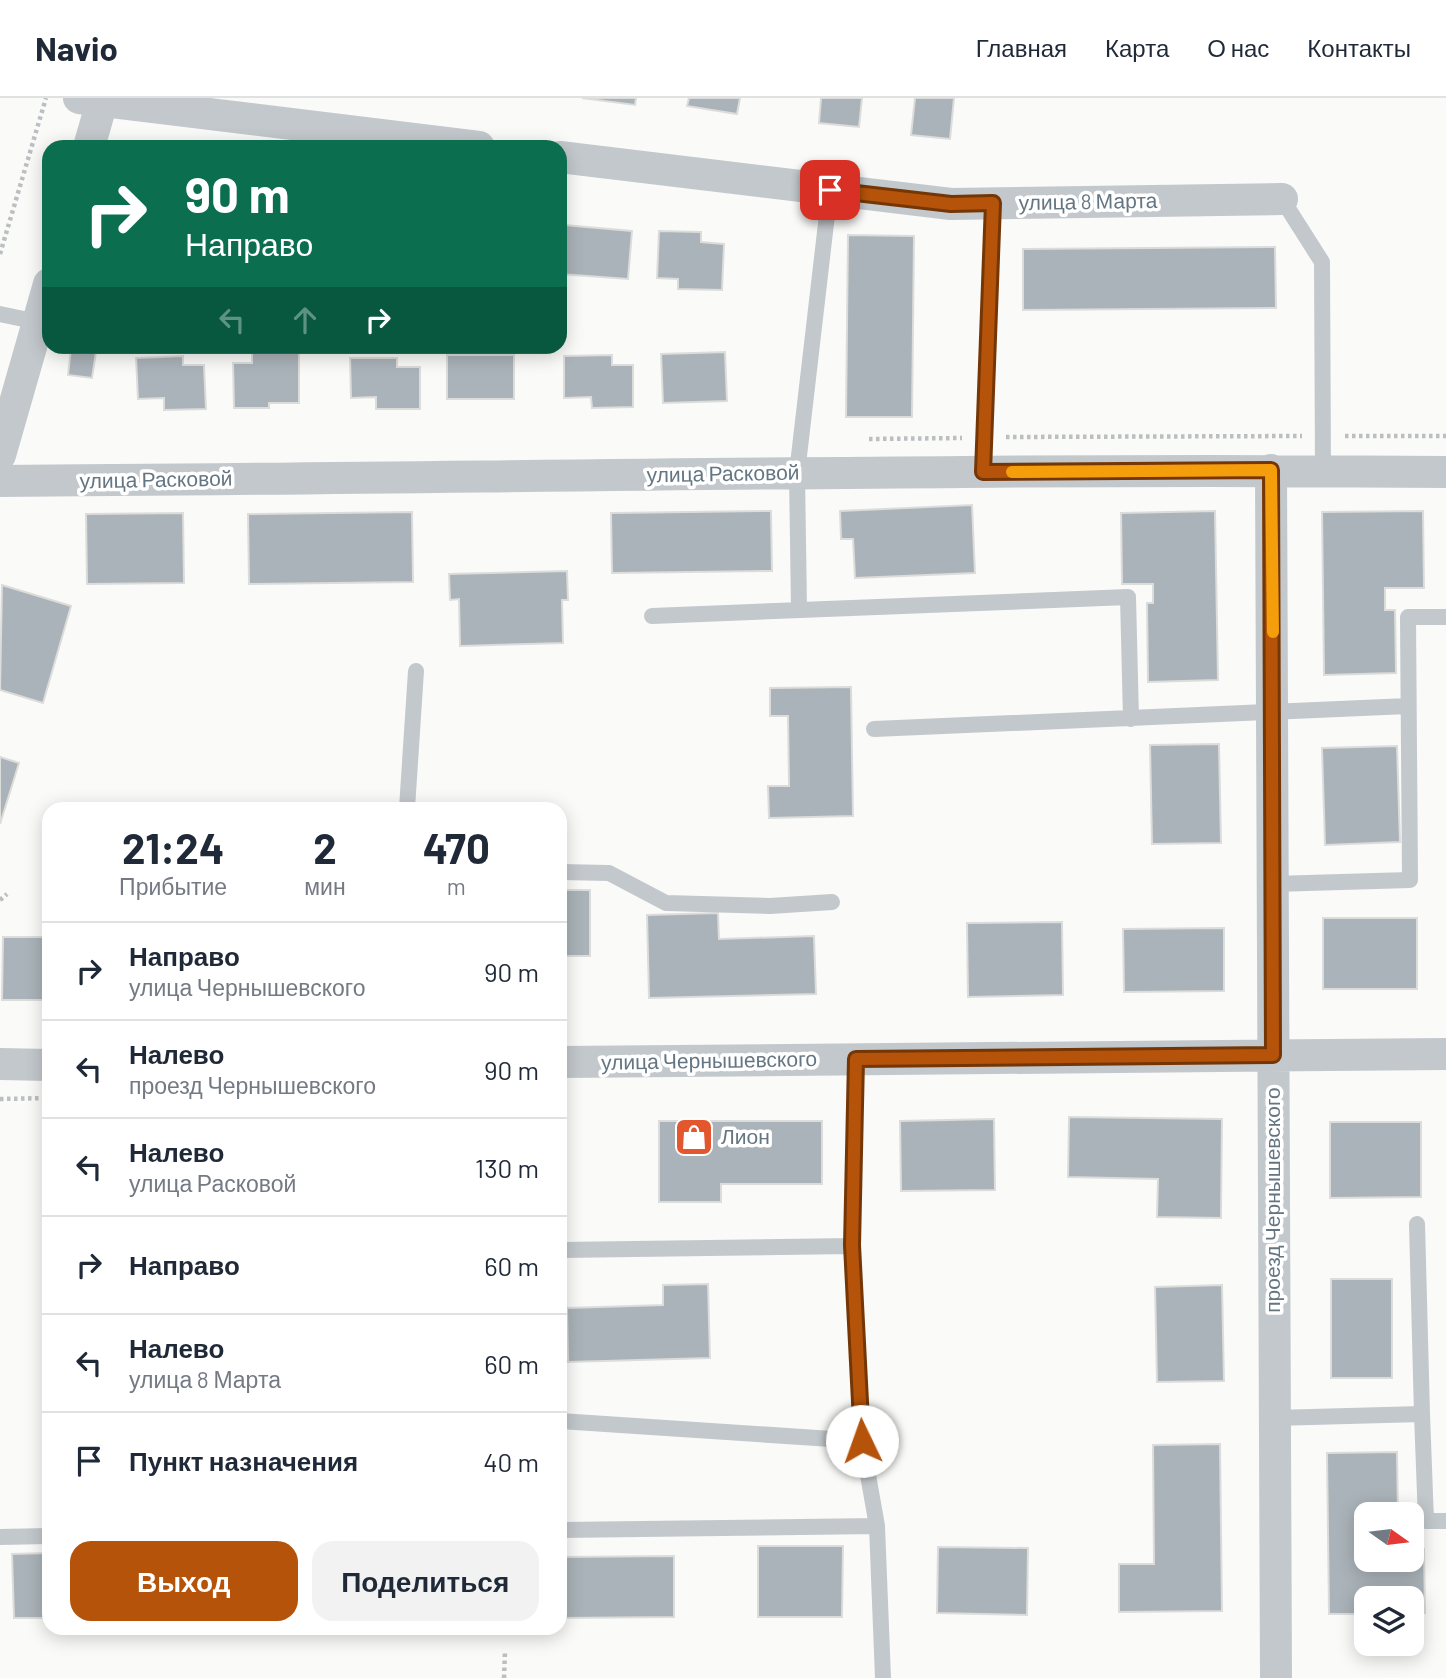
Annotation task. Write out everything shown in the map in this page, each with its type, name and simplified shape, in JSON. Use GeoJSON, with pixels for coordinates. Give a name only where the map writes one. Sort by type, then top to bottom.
{"type":"FeatureCollection","features":[{"type":"Feature","properties":{"kind":"street"},"geometry":{"type":"LineString","coordinates":[[90,140],[95,99],[422,140]]}},
{"type":"Feature","properties":{"kind":"street","name":"улица 8 Марта"},"geometry":{"type":"LineString","coordinates":[[567,158],[951,204],[1282,199]]}},
{"type":"Feature","properties":{"kind":"street"},"geometry":{"type":"LineString","coordinates":[[0,454],[42,309]]}},
{"type":"Feature","properties":{"kind":"street","name":"улица Расковой"},"geometry":{"type":"LineString","coordinates":[[0,481],[1271,470],[1446,472]]}},
{"type":"Feature","properties":{"kind":"street","name":"проезд Чернышевского"},"geometry":{"type":"LineString","coordinates":[[1271,470],[1276,1678]]}},
{"type":"Feature","properties":{"kind":"street","name":"улица Чернышевского"},"geometry":{"type":"LineString","coordinates":[[567,1062],[1446,1054]]}},
{"type":"Feature","properties":{"kind":"street"},"geometry":{"type":"LineString","coordinates":[[0,1064],[42,1065]]}},
{"type":"Feature","properties":{"kind":"lane"},"geometry":{"type":"LineString","coordinates":[[799,609],[797,473],[830,190]]}},
{"type":"Feature","properties":{"kind":"lane"},"geometry":{"type":"LineString","coordinates":[[1282,199],[1322,262],[1324,471]]}},
{"type":"Feature","properties":{"kind":"lane"},"geometry":{"type":"LineString","coordinates":[[983,472],[993,203]]}},
{"type":"Feature","properties":{"kind":"lane"},"geometry":{"type":"LineString","coordinates":[[0,314],[38,322]]}},
{"type":"Feature","properties":{"kind":"lane"},"geometry":{"type":"LineString","coordinates":[[652,616],[1128,597],[1131,719]]}},
{"type":"Feature","properties":{"kind":"lane"},"geometry":{"type":"LineString","coordinates":[[1273,884],[1410,880],[1408,617],[1446,617]]}},
{"type":"Feature","properties":{"kind":"lane"},"geometry":{"type":"LineString","coordinates":[[407,802],[416,671]]}},
{"type":"Feature","properties":{"kind":"lane"},"geometry":{"type":"LineString","coordinates":[[874,729],[1408,706]]}},
{"type":"Feature","properties":{"kind":"lane"},"geometry":{"type":"LineString","coordinates":[[567,872],[610,873],[666,903],[770,906],[832,902]]}},
{"type":"Feature","properties":{"kind":"lane"},"geometry":{"type":"LineString","coordinates":[[856,1059],[852,1245],[862,1441],[877,1526],[883,1678]]}},
{"type":"Feature","properties":{"kind":"lane"},"geometry":{"type":"LineString","coordinates":[[1417,1224],[1426,1521],[1446,1521]]}},
{"type":"Feature","properties":{"kind":"lane"},"geometry":{"type":"LineString","coordinates":[[567,1250],[852,1245]]}},
{"type":"Feature","properties":{"kind":"lane"},"geometry":{"type":"LineString","coordinates":[[1274,1418],[1422,1414]]}},
{"type":"Feature","properties":{"kind":"lane"},"geometry":{"type":"LineString","coordinates":[[567,1421],[862,1441]]}},
{"type":"Feature","properties":{"kind":"lane"},"geometry":{"type":"LineString","coordinates":[[567,1530],[877,1526]]}},
{"type":"Feature","properties":{"kind":"lane"},"geometry":{"type":"LineString","coordinates":[[0,1537],[42,1536]]}},
{"type":"Feature","properties":{"kind":"path"},"geometry":{"type":"LineString","coordinates":[[0,254],[46,98]]}},
{"type":"Feature","properties":{"kind":"path"},"geometry":{"type":"LineString","coordinates":[[866,439],[1446,436]]}},
{"type":"Feature","properties":{"kind":"path"},"geometry":{"type":"LineString","coordinates":[[0,900],[7,894]]}},
{"type":"Feature","properties":{"kind":"path"},"geometry":{"type":"LineString","coordinates":[[0,1100],[42,1098]]}},
{"type":"Feature","properties":{"kind":"path"},"geometry":{"type":"LineString","coordinates":[[504,1678],[505,1651]]}},
{"type":"Feature","properties":{"kind":"building"},"geometry":{"type":"Polygon","coordinates":[[[582,98],[636,98],[635,105],[582,98]]]}},
{"type":"Feature","properties":{"kind":"building"},"geometry":{"type":"Polygon","coordinates":[[[689,98],[740,98],[737,114],[687,106],[689,98]]]}},
{"type":"Feature","properties":{"kind":"building"},"geometry":{"type":"Polygon","coordinates":[[[821,98],[862,98],[859,127],[819,123],[821,98]]]}},
{"type":"Feature","properties":{"kind":"building"},"geometry":{"type":"Polygon","coordinates":[[[915,98],[954,98],[950,139],[911,135],[915,98]]]}},
{"type":"Feature","properties":{"kind":"building"},"geometry":{"type":"Polygon","coordinates":[[[567,225],[632,231],[628,279],[567,275],[567,225]]]}},
{"type":"Feature","properties":{"kind":"building"},"geometry":{"type":"Polygon","coordinates":[[[659,231],[701,232],[701,242],[724,244],[722,290],[678,289],[678,279],[657,278],[659,231]]]}},
{"type":"Feature","properties":{"kind":"building"},"geometry":{"type":"Polygon","coordinates":[[[848,235],[914,236],[912,417],[846,417],[848,235]]]}},
{"type":"Feature","properties":{"kind":"building"},"geometry":{"type":"Polygon","coordinates":[[[1275,247],[1276,308],[1023,310],[1023,249],[1275,247]]]}},
{"type":"Feature","properties":{"kind":"building"},"geometry":{"type":"Polygon","coordinates":[[[725,352],[727,401],[663,403],[661,354],[725,352]]]}},
{"type":"Feature","properties":{"kind":"building"},"geometry":{"type":"Polygon","coordinates":[[[70,354],[96,354],[92,378],[68,375],[70,354]]]}},
{"type":"Feature","properties":{"kind":"building"},"geometry":{"type":"Polygon","coordinates":[[[252,354],[299,354],[299,403],[269,403],[269,408],[234,408],[233,363],[252,363],[252,354]]]}},
{"type":"Feature","properties":{"kind":"building"},"geometry":{"type":"Polygon","coordinates":[[[447,355],[514,355],[514,399],[447,399],[447,355]]]}},
{"type":"Feature","properties":{"kind":"building"},"geometry":{"type":"Polygon","coordinates":[[[612,355],[612,365],[633,365],[633,407],[592,408],[591,397],[564,398],[564,356],[612,355]]]}},
{"type":"Feature","properties":{"kind":"building"},"geometry":{"type":"Polygon","coordinates":[[[183,356],[183,365],[204,365],[206,409],[164,410],[164,398],[138,399],[136,358],[183,356]]]}},
{"type":"Feature","properties":{"kind":"building"},"geometry":{"type":"Polygon","coordinates":[[[350,358],[397,358],[397,367],[420,367],[420,409],[376,409],[376,397],[351,398],[350,358]]]}},
{"type":"Feature","properties":{"kind":"building"},"geometry":{"type":"Polygon","coordinates":[[[972,505],[975,573],[855,578],[853,539],[841,539],[840,511],[972,505]]]}},
{"type":"Feature","properties":{"kind":"building"},"geometry":{"type":"Polygon","coordinates":[[[771,511],[772,571],[612,573],[611,513],[771,511]]]}},
{"type":"Feature","properties":{"kind":"building"},"geometry":{"type":"Polygon","coordinates":[[[1215,511],[1218,680],[1148,682],[1147,603],[1153,603],[1153,584],[1122,584],[1121,513],[1215,511]]]}},
{"type":"Feature","properties":{"kind":"building"},"geometry":{"type":"Polygon","coordinates":[[[1423,511],[1424,588],[1385,588],[1385,610],[1395,610],[1396,673],[1324,675],[1322,512],[1423,511]]]}},
{"type":"Feature","properties":{"kind":"building"},"geometry":{"type":"Polygon","coordinates":[[[412,512],[413,582],[249,584],[248,514],[412,512]]]}},
{"type":"Feature","properties":{"kind":"building"},"geometry":{"type":"Polygon","coordinates":[[[183,513],[184,583],[87,584],[86,514],[183,513]]]}},
{"type":"Feature","properties":{"kind":"building"},"geometry":{"type":"Polygon","coordinates":[[[567,571],[568,600],[562,600],[563,643],[460,646],[459,599],[450,600],[449,574],[567,571]]]}},
{"type":"Feature","properties":{"kind":"building"},"geometry":{"type":"Polygon","coordinates":[[[2,585],[71,606],[43,703],[0,690],[2,585]]]}},
{"type":"Feature","properties":{"kind":"building"},"geometry":{"type":"Polygon","coordinates":[[[851,687],[853,816],[769,818],[768,786],[789,786],[788,716],[770,716],[770,688],[851,687]]]}},
{"type":"Feature","properties":{"kind":"building"},"geometry":{"type":"Polygon","coordinates":[[[1219,744],[1221,843],[1152,844],[1150,745],[1219,744]]]}},
{"type":"Feature","properties":{"kind":"building"},"geometry":{"type":"Polygon","coordinates":[[[1397,746],[1400,842],[1325,845],[1322,748],[1397,746]]]}},
{"type":"Feature","properties":{"kind":"building"},"geometry":{"type":"Polygon","coordinates":[[[0,757],[19,763],[0,824],[0,757]]]}},
{"type":"Feature","properties":{"kind":"building"},"geometry":{"type":"Polygon","coordinates":[[[567,890],[590,890],[590,956],[567,956],[567,890]]]}},
{"type":"Feature","properties":{"kind":"building"},"geometry":{"type":"Polygon","coordinates":[[[718,913],[719,939],[814,936],[816,994],[649,998],[647,915],[718,913]]]}},
{"type":"Feature","properties":{"kind":"building"},"geometry":{"type":"Polygon","coordinates":[[[1323,918],[1417,918],[1417,989],[1323,989],[1323,918]]]}},
{"type":"Feature","properties":{"kind":"building"},"geometry":{"type":"Polygon","coordinates":[[[1062,922],[1063,995],[968,997],[967,923],[1062,922]]]}},
{"type":"Feature","properties":{"kind":"building"},"geometry":{"type":"Polygon","coordinates":[[[1224,928],[1224,991],[1124,992],[1123,929],[1224,928]]]}},
{"type":"Feature","properties":{"kind":"building"},"geometry":{"type":"Polygon","coordinates":[[[3,937],[42,937],[42,1000],[2,1000],[3,937]]]}},
{"type":"Feature","properties":{"kind":"building"},"geometry":{"type":"Polygon","coordinates":[[[1069,1117],[1222,1119],[1221,1218],[1157,1217],[1158,1179],[1068,1177],[1069,1117]]]}},
{"type":"Feature","properties":{"kind":"building"},"geometry":{"type":"Polygon","coordinates":[[[994,1119],[995,1190],[901,1191],[900,1121],[994,1119]]]}},
{"type":"Feature","properties":{"kind":"building"},"geometry":{"type":"Polygon","coordinates":[[[659,1121],[822,1121],[822,1184],[721,1184],[721,1202],[659,1202],[659,1121]]]}},
{"type":"Feature","properties":{"kind":"building"},"geometry":{"type":"Polygon","coordinates":[[[1330,1122],[1421,1122],[1421,1197],[1330,1198],[1330,1122]]]}},
{"type":"Feature","properties":{"kind":"building"},"geometry":{"type":"Polygon","coordinates":[[[1331,1279],[1392,1279],[1392,1378],[1331,1378],[1331,1279]]]}},
{"type":"Feature","properties":{"kind":"building"},"geometry":{"type":"Polygon","coordinates":[[[708,1284],[710,1358],[568,1362],[567,1308],[663,1305],[663,1285],[708,1284]]]}},
{"type":"Feature","properties":{"kind":"building"},"geometry":{"type":"Polygon","coordinates":[[[1222,1285],[1224,1381],[1157,1382],[1155,1287],[1222,1285]]]}},
{"type":"Feature","properties":{"kind":"building"},"geometry":{"type":"Polygon","coordinates":[[[1220,1444],[1222,1611],[1119,1612],[1119,1564],[1154,1564],[1153,1445],[1220,1444]]]}},
{"type":"Feature","properties":{"kind":"building"},"geometry":{"type":"Polygon","coordinates":[[[1397,1452],[1398,1502],[1354,1502],[1354,1572],[1424,1572],[1424,1549],[1425,1613],[1424,1586],[1354,1586],[1354,1614],[1329,1614],[1327,1453],[1397,1452]]]}},
{"type":"Feature","properties":{"kind":"building"},"geometry":{"type":"Polygon","coordinates":[[[758,1546],[843,1546],[842,1617],[758,1617],[758,1546]]]}},
{"type":"Feature","properties":{"kind":"building"},"geometry":{"type":"Polygon","coordinates":[[[938,1547],[1028,1548],[1027,1615],[937,1613],[938,1547]]]}},
{"type":"Feature","properties":{"kind":"building"},"geometry":{"type":"Polygon","coordinates":[[[42,1553],[42,1618],[14,1618],[12,1554],[42,1553]]]}},
{"type":"Feature","properties":{"kind":"building"},"geometry":{"type":"Polygon","coordinates":[[[674,1556],[674,1617],[567,1618],[567,1557],[674,1556]]]}},
{"type":"Feature","properties":{"kind":"slow traffic"},"geometry":{"type":"LineString","coordinates":[[1012,472],[1271,470],[1273,632]]}},
{"type":"Feature","properties":{"kind":"place","name":"Лион"},"geometry":{"type":"Point","coordinates":[694,1137]}},
{"type":"Feature","properties":{"kind":"route"},"geometry":{"type":"LineString","coordinates":[[830,190],[951,204],[993,203],[983,472],[1271,470],[1273,1055],[856,1059],[852,1245],[862,1441]]}}]}
